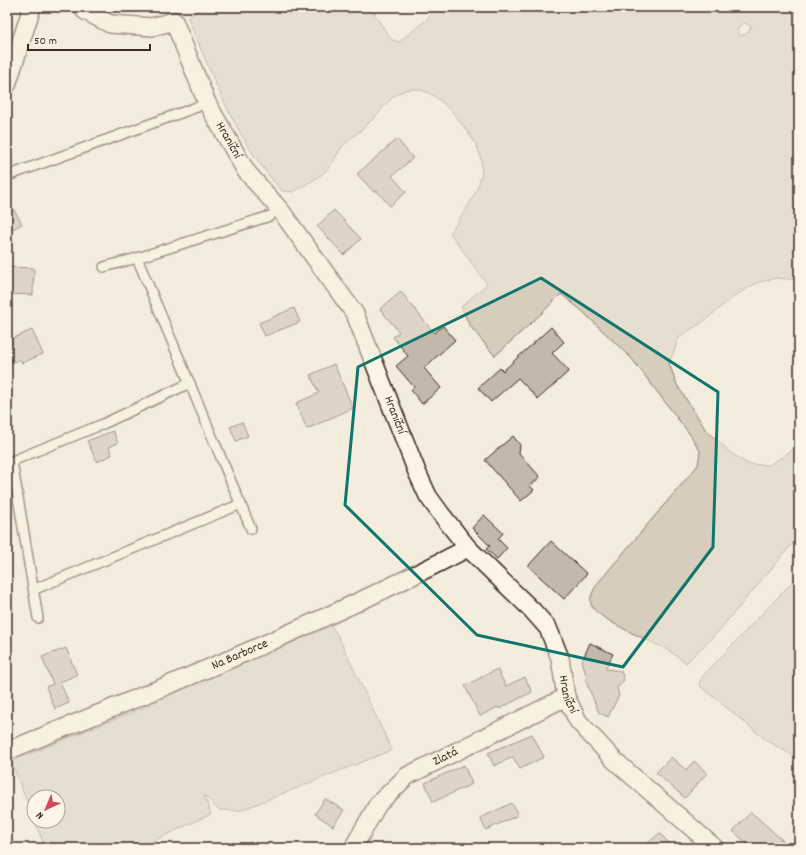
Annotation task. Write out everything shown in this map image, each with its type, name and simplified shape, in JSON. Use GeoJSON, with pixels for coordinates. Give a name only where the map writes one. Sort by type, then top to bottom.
{"type":"FeatureCollection","features":[{"type":"Feature","properties":{"kind":"street"},"geometry":{"type":"LineString","coordinates":[[7,85],[32,7]]}},
{"type":"Feature","properties":{"kind":"street","name":"Hraniční"},"geometry":{"type":"LineString","coordinates":[[83,7],[85,11],[110,24],[152,27],[174,21],[207,103],[246,171],[281,211],[355,314],[416,472],[428,496],[468,548],[532,610],[548,628],[560,658],[566,697],[578,721],[614,760],[715,848]]}},
{"type":"Feature","properties":{"kind":"street","name":"Na Barborce"},"geometry":{"type":"LineString","coordinates":[[7,751],[273,640],[395,586],[468,548]]}},
{"type":"Feature","properties":{"kind":"street","name":"Zlatá"},"geometry":{"type":"LineString","coordinates":[[353,848],[378,804],[407,776],[566,697]]}},
{"type":"Feature","properties":{"kind":"lane"},"geometry":{"type":"LineString","coordinates":[[7,176],[197,106]]}},
{"type":"Feature","properties":{"kind":"lane"},"geometry":{"type":"LineString","coordinates":[[104,267],[270,216]]}},
{"type":"Feature","properties":{"kind":"lane"},"geometry":{"type":"LineString","coordinates":[[137,258],[251,529]]}},
{"type":"Feature","properties":{"kind":"lane"},"geometry":{"type":"LineString","coordinates":[[38,618],[35,590],[12,461],[103,424],[190,383]]}},
{"type":"Feature","properties":{"kind":"lane"},"geometry":{"type":"LineString","coordinates":[[35,590],[241,504]]}},
{"type":"Feature","properties":{"kind":"highlighted area"},"geometry":{"type":"Polygon","coordinates":[[[541,278],[718,392],[713,547],[623,667],[477,635],[345,505],[358,367],[541,278]]]}},
{"type":"Feature","properties":{"kind":"shaded area"},"geometry":{"type":"Polygon","coordinates":[[[202,7],[369,7],[392,40],[399,42],[425,21],[438,7],[799,7],[799,280],[776,278],[759,282],[736,295],[700,324],[680,336],[669,363],[677,385],[706,430],[730,452],[748,464],[769,465],[799,446],[799,536],[717,633],[686,663],[665,649],[601,616],[594,610],[591,604],[591,599],[597,584],[698,465],[700,451],[691,436],[632,359],[581,310],[561,294],[495,356],[470,326],[461,307],[487,284],[450,233],[478,187],[482,163],[479,151],[472,138],[458,119],[450,109],[430,93],[419,89],[408,90],[396,95],[368,124],[349,140],[339,151],[331,165],[323,173],[294,192],[282,191],[266,172],[239,131],[217,86],[188,18],[202,7]],[[743,23],[737,32],[739,35],[745,34],[750,30],[751,26],[743,23]]]}},
{"type":"Feature","properties":{"kind":"shaded area"},"geometry":{"type":"Polygon","coordinates":[[[799,575],[799,759],[766,740],[699,685],[702,677],[799,575]]]}},
{"type":"Feature","properties":{"kind":"shaded area"},"geometry":{"type":"Polygon","coordinates":[[[330,624],[338,636],[392,750],[239,811],[219,810],[204,795],[211,814],[138,848],[45,848],[38,829],[66,829],[66,789],[26,789],[26,799],[11,761],[143,708],[161,695],[330,624]]]}},
{"type":"Feature","properties":{"kind":"building"},"geometry":{"type":"Polygon","coordinates":[[[397,139],[413,158],[392,176],[406,192],[390,206],[376,190],[374,192],[357,174],[397,139]]]}},
{"type":"Feature","properties":{"kind":"building"},"geometry":{"type":"Polygon","coordinates":[[[7,198],[22,224],[7,232],[7,198]]]}},
{"type":"Feature","properties":{"kind":"building"},"geometry":{"type":"Polygon","coordinates":[[[334,210],[361,239],[344,255],[317,226],[334,210]]]}},
{"type":"Feature","properties":{"kind":"building"},"geometry":{"type":"Polygon","coordinates":[[[7,267],[34,268],[33,295],[7,294],[7,267]]]}},
{"type":"Feature","properties":{"kind":"building"},"geometry":{"type":"Polygon","coordinates":[[[401,292],[434,333],[443,326],[455,340],[424,368],[441,388],[422,404],[411,390],[414,387],[396,366],[408,356],[393,337],[399,332],[380,309],[401,292]]]}},
{"type":"Feature","properties":{"kind":"building"},"geometry":{"type":"Polygon","coordinates":[[[294,308],[300,322],[265,336],[259,323],[294,308]]]}},
{"type":"Feature","properties":{"kind":"building"},"geometry":{"type":"Polygon","coordinates":[[[551,327],[564,342],[552,353],[569,371],[538,399],[518,378],[491,402],[478,388],[500,368],[503,371],[551,327]]]}},
{"type":"Feature","properties":{"kind":"building"},"geometry":{"type":"Polygon","coordinates":[[[32,330],[43,354],[22,363],[20,359],[12,363],[7,352],[7,346],[13,344],[11,339],[32,330]]]}},
{"type":"Feature","properties":{"kind":"building"},"geometry":{"type":"Polygon","coordinates":[[[334,364],[353,408],[307,429],[296,403],[319,393],[310,375],[334,364]]]}},
{"type":"Feature","properties":{"kind":"building"},"geometry":{"type":"Polygon","coordinates":[[[242,422],[248,436],[236,441],[230,427],[242,422]]]}},
{"type":"Feature","properties":{"kind":"building"},"geometry":{"type":"Polygon","coordinates":[[[113,431],[118,443],[109,447],[112,455],[97,462],[87,441],[113,431]]]}},
{"type":"Feature","properties":{"kind":"building"},"geometry":{"type":"Polygon","coordinates":[[[513,436],[520,445],[519,453],[540,477],[530,486],[534,490],[521,501],[485,460],[513,436]]]}},
{"type":"Feature","properties":{"kind":"building"},"geometry":{"type":"Polygon","coordinates":[[[484,515],[503,533],[498,539],[507,548],[497,559],[486,549],[490,546],[472,528],[484,515]]]}},
{"type":"Feature","properties":{"kind":"building"},"geometry":{"type":"Polygon","coordinates":[[[551,541],[587,574],[564,599],[528,566],[551,541]]]}},
{"type":"Feature","properties":{"kind":"building"},"geometry":{"type":"Polygon","coordinates":[[[590,643],[613,654],[605,669],[621,671],[624,680],[617,688],[619,695],[608,717],[599,713],[585,679],[587,678],[582,661],[590,643]]]}},
{"type":"Feature","properties":{"kind":"building"},"geometry":{"type":"Polygon","coordinates":[[[66,648],[77,675],[60,682],[69,703],[55,709],[46,687],[53,684],[42,657],[66,648]]]}},
{"type":"Feature","properties":{"kind":"building"},"geometry":{"type":"Polygon","coordinates":[[[497,669],[506,686],[525,677],[532,692],[499,709],[498,707],[480,716],[465,686],[497,669]]]}},
{"type":"Feature","properties":{"kind":"building"},"geometry":{"type":"Polygon","coordinates":[[[532,734],[544,757],[520,769],[513,757],[494,766],[488,753],[532,734]]]}},
{"type":"Feature","properties":{"kind":"building"},"geometry":{"type":"Polygon","coordinates":[[[671,757],[686,770],[694,761],[707,773],[685,798],[656,773],[671,757]]]}},
{"type":"Feature","properties":{"kind":"building"},"geometry":{"type":"Polygon","coordinates":[[[464,765],[472,784],[433,802],[425,783],[464,765]]]}},
{"type":"Feature","properties":{"kind":"building"},"geometry":{"type":"Polygon","coordinates":[[[325,799],[344,810],[333,826],[315,814],[325,799]]]}},
{"type":"Feature","properties":{"kind":"building"},"geometry":{"type":"Polygon","coordinates":[[[512,803],[518,815],[486,830],[480,818],[512,803]]]}},
{"type":"Feature","properties":{"kind":"building"},"geometry":{"type":"Polygon","coordinates":[[[751,812],[791,848],[752,848],[733,831],[751,812]]]}},
{"type":"Feature","properties":{"kind":"building"},"geometry":{"type":"Polygon","coordinates":[[[660,833],[673,848],[642,848],[660,833]]]}}]}
